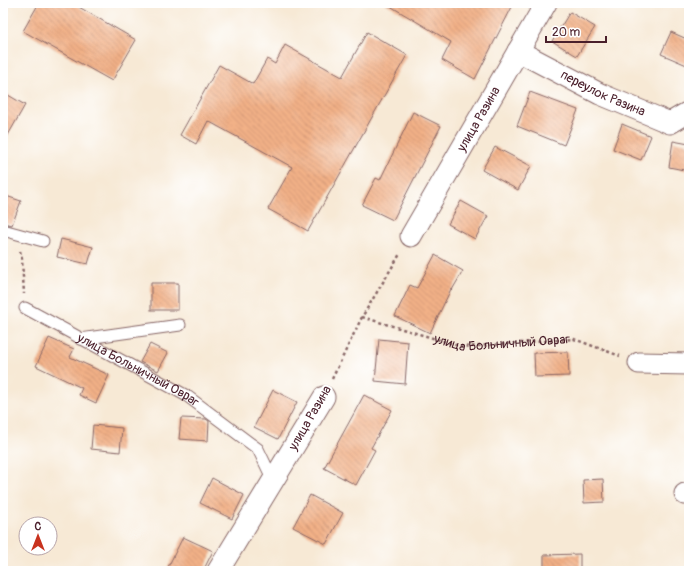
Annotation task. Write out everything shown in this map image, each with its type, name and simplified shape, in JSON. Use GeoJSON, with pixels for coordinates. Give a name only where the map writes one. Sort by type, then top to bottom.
{"type":"FeatureCollection","features":[{"type":"Feature","properties":{"kind":"street","name":"улица Разина"},"geometry":{"type":"LineString","coordinates":[[410,236],[546,3]]}},
{"type":"Feature","properties":{"kind":"street","name":"переулок Разина"},"geometry":{"type":"LineString","coordinates":[[518,51],[600,94],[670,124],[688,113]]}},
{"type":"Feature","properties":{"kind":"street"},"geometry":{"type":"LineString","coordinates":[[639,363],[689,364]]}},
{"type":"Feature","properties":{"kind":"street","name":"улица Разина"},"geometry":{"type":"LineString","coordinates":[[218,571],[324,397]]}},
{"type":"Feature","properties":{"kind":"lane"},"geometry":{"type":"LineString","coordinates":[[3,230],[43,241]]}},
{"type":"Feature","properties":{"kind":"lane","name":"улица Больничный Овраг"},"geometry":{"type":"LineString","coordinates":[[25,308],[187,396],[258,449],[273,480]]}},
{"type":"Feature","properties":{"kind":"lane"},"geometry":{"type":"LineString","coordinates":[[80,339],[180,325]]}},
{"type":"Feature","properties":{"kind":"path"},"geometry":{"type":"LineString","coordinates":[[22,259],[25,308]]}},
{"type":"Feature","properties":{"kind":"path","name":"улица Разина"},"geometry":{"type":"LineString","coordinates":[[324,397],[362,317],[396,262]]}},
{"type":"Feature","properties":{"kind":"path","name":"улица Больничный Овраг"},"geometry":{"type":"LineString","coordinates":[[362,317],[463,347],[574,339],[639,363]]}},
{"type":"Feature","properties":{"kind":"building"},"geometry":{"type":"Polygon","coordinates":[[[39,3],[72,3],[136,40],[112,81],[23,31],[39,3]]]}},
{"type":"Feature","properties":{"kind":"building"},"geometry":{"type":"Polygon","coordinates":[[[385,3],[514,3],[475,79],[442,60],[451,42],[385,3]]]}},
{"type":"Feature","properties":{"kind":"building"},"geometry":{"type":"Polygon","coordinates":[[[570,12],[595,27],[577,56],[552,41],[570,12]]]}},
{"type":"Feature","properties":{"kind":"building"},"geometry":{"type":"Polygon","coordinates":[[[367,32],[407,55],[308,231],[268,209],[292,167],[208,121],[196,144],[180,135],[219,65],[253,84],[267,59],[275,64],[285,45],[342,77],[367,32]]]}},
{"type":"Feature","properties":{"kind":"building"},"geometry":{"type":"Polygon","coordinates":[[[671,32],[689,40],[689,66],[661,54],[671,32]]]}},
{"type":"Feature","properties":{"kind":"building"},"geometry":{"type":"Polygon","coordinates":[[[3,92],[25,105],[3,144],[3,92]]]}},
{"type":"Feature","properties":{"kind":"building"},"geometry":{"type":"Polygon","coordinates":[[[530,92],[578,110],[564,145],[517,126],[530,92]]]}},
{"type":"Feature","properties":{"kind":"building"},"geometry":{"type":"Polygon","coordinates":[[[413,112],[441,126],[393,220],[362,205],[376,178],[380,180],[413,112]]]}},
{"type":"Feature","properties":{"kind":"building"},"geometry":{"type":"Polygon","coordinates":[[[622,124],[651,136],[641,160],[613,149],[622,124]]]}},
{"type":"Feature","properties":{"kind":"building"},"geometry":{"type":"Polygon","coordinates":[[[673,141],[689,144],[689,171],[669,167],[673,141]]]}},
{"type":"Feature","properties":{"kind":"building"},"geometry":{"type":"Polygon","coordinates":[[[495,147],[531,166],[518,190],[482,170],[495,147]]]}},
{"type":"Feature","properties":{"kind":"building"},"geometry":{"type":"Polygon","coordinates":[[[3,195],[21,201],[12,225],[3,223],[3,195]]]}},
{"type":"Feature","properties":{"kind":"building"},"geometry":{"type":"Polygon","coordinates":[[[461,201],[488,216],[475,239],[448,224],[461,201]]]}},
{"type":"Feature","properties":{"kind":"building"},"geometry":{"type":"Polygon","coordinates":[[[61,239],[93,247],[88,264],[57,257],[61,239]]]}},
{"type":"Feature","properties":{"kind":"building"},"geometry":{"type":"Polygon","coordinates":[[[435,255],[463,271],[452,290],[451,289],[430,333],[395,316],[410,285],[417,288],[435,255]]]}},
{"type":"Feature","properties":{"kind":"building"},"geometry":{"type":"Polygon","coordinates":[[[151,283],[178,283],[178,310],[151,310],[151,283]]]}},
{"type":"Feature","properties":{"kind":"building"},"geometry":{"type":"Polygon","coordinates":[[[49,338],[74,349],[70,357],[109,375],[96,403],[79,395],[82,388],[36,366],[49,338]]]}},
{"type":"Feature","properties":{"kind":"building"},"geometry":{"type":"Polygon","coordinates":[[[379,339],[408,342],[405,384],[375,381],[379,339]]]}},
{"type":"Feature","properties":{"kind":"building"},"geometry":{"type":"Polygon","coordinates":[[[150,344],[168,353],[158,371],[140,362],[150,344]]]}},
{"type":"Feature","properties":{"kind":"building"},"geometry":{"type":"Polygon","coordinates":[[[568,352],[569,376],[535,377],[534,353],[568,352]]]}},
{"type":"Feature","properties":{"kind":"building"},"geometry":{"type":"Polygon","coordinates":[[[273,390],[297,402],[278,439],[254,427],[273,390]]]}},
{"type":"Feature","properties":{"kind":"building"},"geometry":{"type":"Polygon","coordinates":[[[364,395],[392,410],[371,448],[375,450],[356,485],[324,468],[364,395]]]}},
{"type":"Feature","properties":{"kind":"building"},"geometry":{"type":"Polygon","coordinates":[[[181,418],[206,419],[209,421],[208,441],[179,439],[181,418]]]}},
{"type":"Feature","properties":{"kind":"building"},"geometry":{"type":"Polygon","coordinates":[[[93,425],[122,428],[120,452],[91,449],[93,425]]]}},
{"type":"Feature","properties":{"kind":"building"},"geometry":{"type":"Polygon","coordinates":[[[212,478],[244,495],[232,519],[200,503],[212,478]]]}},
{"type":"Feature","properties":{"kind":"building"},"geometry":{"type":"Polygon","coordinates":[[[603,479],[604,502],[584,503],[583,480],[603,479]]]}},
{"type":"Feature","properties":{"kind":"building"},"geometry":{"type":"Polygon","coordinates":[[[310,495],[343,513],[326,544],[293,527],[310,495]]]}},
{"type":"Feature","properties":{"kind":"building"},"geometry":{"type":"Polygon","coordinates":[[[183,537],[213,551],[203,571],[166,571],[183,537]]]}},
{"type":"Feature","properties":{"kind":"building"},"geometry":{"type":"Polygon","coordinates":[[[580,554],[580,571],[544,571],[544,555],[580,554]]]}}]}
